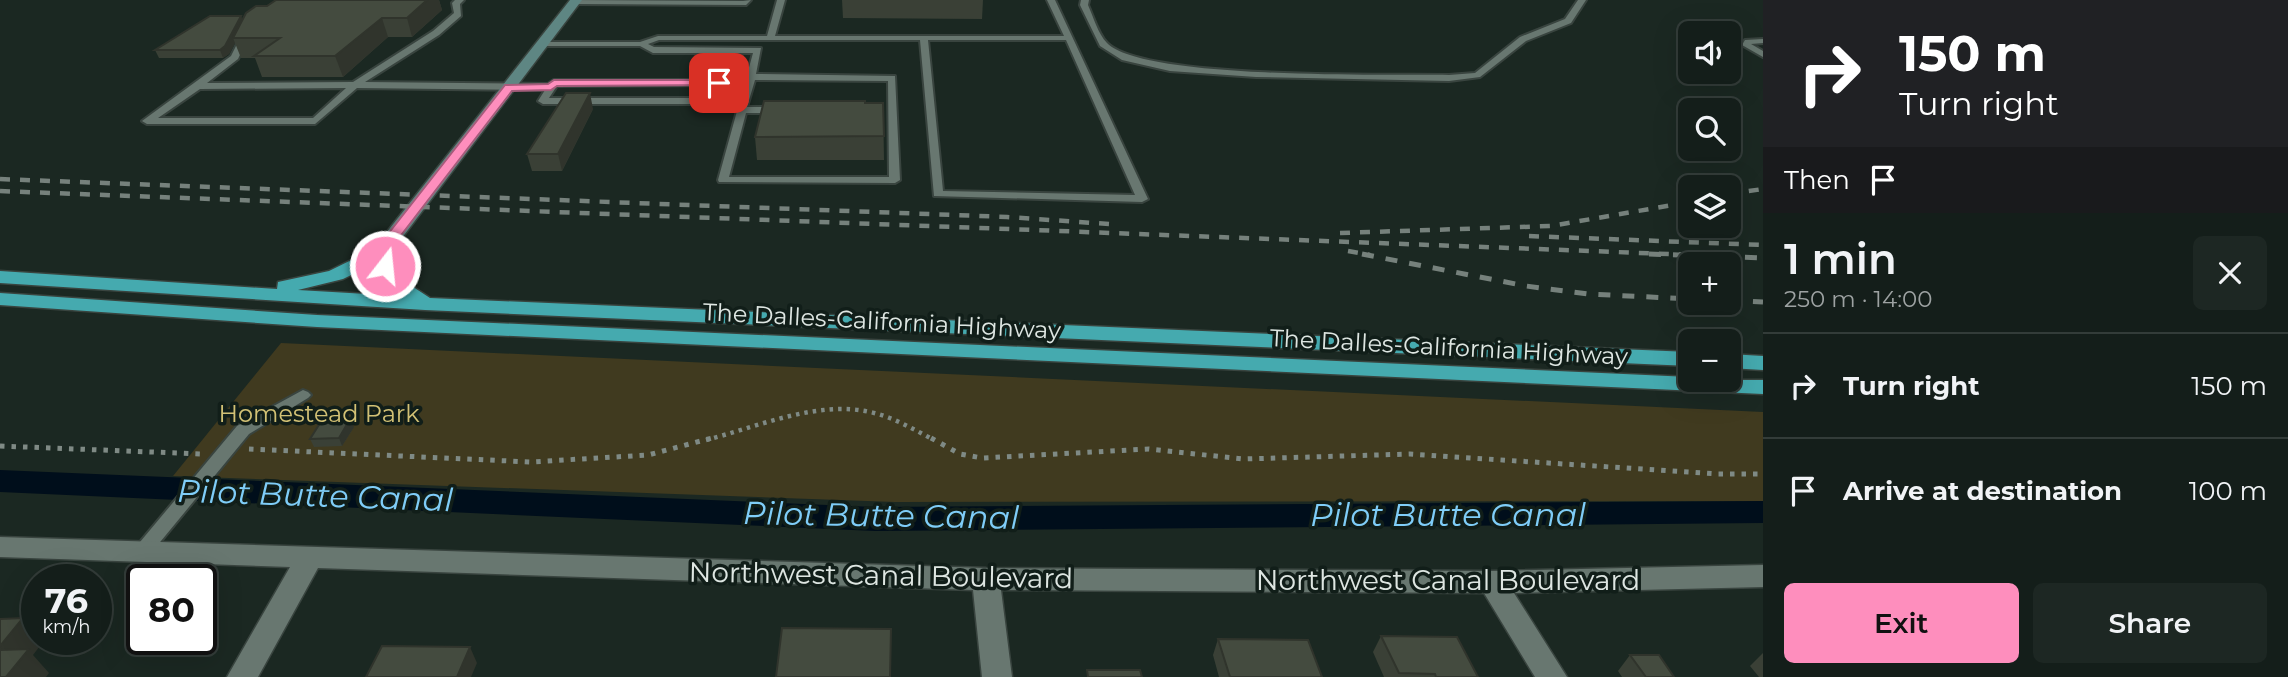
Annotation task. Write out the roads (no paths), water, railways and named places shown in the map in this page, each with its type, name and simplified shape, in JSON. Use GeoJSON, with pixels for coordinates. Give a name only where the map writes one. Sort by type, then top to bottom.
{"type":"FeatureCollection","features":[{"type":"Feature","properties":{"kind":"highway"},"geometry":{"type":"LineString","coordinates":[[231,293],[321,282],[353,269],[382,251],[393,282],[425,304]]}},
{"type":"Feature","properties":{"kind":"highway","name":"The Dalles-California Highway"},"geometry":{"type":"LineString","coordinates":[[0,278],[425,304],[1678,358]]}},
{"type":"Feature","properties":{"kind":"highway","name":"The Dalles-California Highway"},"geometry":{"type":"LineString","coordinates":[[0,299],[345,322],[1763,387]]}},
{"type":"Feature","properties":{"kind":"highway"},"geometry":{"type":"LineString","coordinates":[[1741,362],[1763,363]]}},
{"type":"Feature","properties":{"kind":"street"},"geometry":{"type":"LineString","coordinates":[[382,251],[575,1]]}},
{"type":"Feature","properties":{"kind":"street","name":"Northwest Canal Boulevard"},"geometry":{"type":"LineString","coordinates":[[0,547],[986,579],[1492,582],[1763,576]]}},
{"type":"Feature","properties":{"kind":"street"},"geometry":{"type":"LineString","coordinates":[[242,677],[310,558]]}},
{"type":"Feature","properties":{"kind":"street"},"geometry":{"type":"LineString","coordinates":[[986,579],[997,677]]}},
{"type":"Feature","properties":{"kind":"street"},"geometry":{"type":"LineString","coordinates":[[1492,582],[1552,677]]}},
{"type":"Feature","properties":{"kind":"lane"},"geometry":{"type":"LineString","coordinates":[[248,29],[235,57],[147,121],[314,121],[355,85],[436,33],[458,14],[456,3],[460,0]]}},
{"type":"Feature","properties":{"kind":"lane"},"geometry":{"type":"LineString","coordinates":[[575,1],[746,3],[747,0]]}},
{"type":"Feature","properties":{"kind":"lane"},"geometry":{"type":"LineString","coordinates":[[770,38],[781,0]]}},
{"type":"Feature","properties":{"kind":"lane"},"geometry":{"type":"LineString","coordinates":[[924,38],[938,194],[1142,199],[1051,0]]}},
{"type":"Feature","properties":{"kind":"lane"},"geometry":{"type":"LineString","coordinates":[[1085,0],[1084,5],[1103,44],[1125,58],[1170,68],[1256,74],[1449,78],[1478,75],[1523,39],[1568,21],[1582,0]]}},
{"type":"Feature","properties":{"kind":"lane"},"geometry":{"type":"LineString","coordinates":[[543,44],[641,44],[659,38],[1069,38]]}},
{"type":"Feature","properties":{"kind":"lane"},"geometry":{"type":"LineString","coordinates":[[1763,41],[1748,42],[1746,45],[1763,54]]}},
{"type":"Feature","properties":{"kind":"lane"},"geometry":{"type":"LineString","coordinates":[[641,44],[653,50],[758,50],[723,180],[895,180],[892,78],[751,77]]}},
{"type":"Feature","properties":{"kind":"lane"},"geometry":{"type":"LineString","coordinates":[[715,101],[542,101],[554,83],[719,83]]}},
{"type":"Feature","properties":{"kind":"lane"},"geometry":{"type":"LineString","coordinates":[[198,86],[551,87]]}},
{"type":"Feature","properties":{"kind":"lane"},"geometry":{"type":"LineString","coordinates":[[741,110],[796,110]]}},
{"type":"Feature","properties":{"kind":"lane"},"geometry":{"type":"LineString","coordinates":[[879,110],[893,110]]}},
{"type":"Feature","properties":{"kind":"lane"},"geometry":{"type":"LineString","coordinates":[[141,553],[243,430],[303,395]]}},
{"type":"Feature","properties":{"kind":"waterway","name":"Pilot Butte Canal"},"geometry":{"type":"LineString","coordinates":[[0,481],[875,519],[1763,512]]}},
{"type":"Feature","properties":{"kind":"railway"},"geometry":{"type":"LineString","coordinates":[[0,179],[1007,217],[1109,224]]}},
{"type":"Feature","properties":{"kind":"railway"},"geometry":{"type":"LineString","coordinates":[[1741,192],[1763,189]]}},
{"type":"Feature","properties":{"kind":"railway"},"geometry":{"type":"LineString","coordinates":[[0,191],[1678,254]]}},
{"type":"Feature","properties":{"kind":"railway"},"geometry":{"type":"LineString","coordinates":[[1340,233],[1551,226],[1678,204]]}},
{"type":"Feature","properties":{"kind":"railway"},"geometry":{"type":"LineString","coordinates":[[1529,236],[1763,245]]}},
{"type":"Feature","properties":{"kind":"railway"},"geometry":{"type":"LineString","coordinates":[[1348,251],[1370,255]]}},
{"type":"Feature","properties":{"kind":"railway"},"geometry":{"type":"LineString","coordinates":[[1362,254],[1526,286],[1588,294],[1678,298]]}},
{"type":"Feature","properties":{"kind":"railway"},"geometry":{"type":"LineString","coordinates":[[1649,254],[1763,258]]}},
{"type":"Feature","properties":{"kind":"railway"},"geometry":{"type":"LineString","coordinates":[[1741,301],[1763,302]]}},
{"type":"Feature","properties":{"kind":"park label","name":"Homestead Park"},"geometry":{"type":"Point","coordinates":[319,413]}}]}
